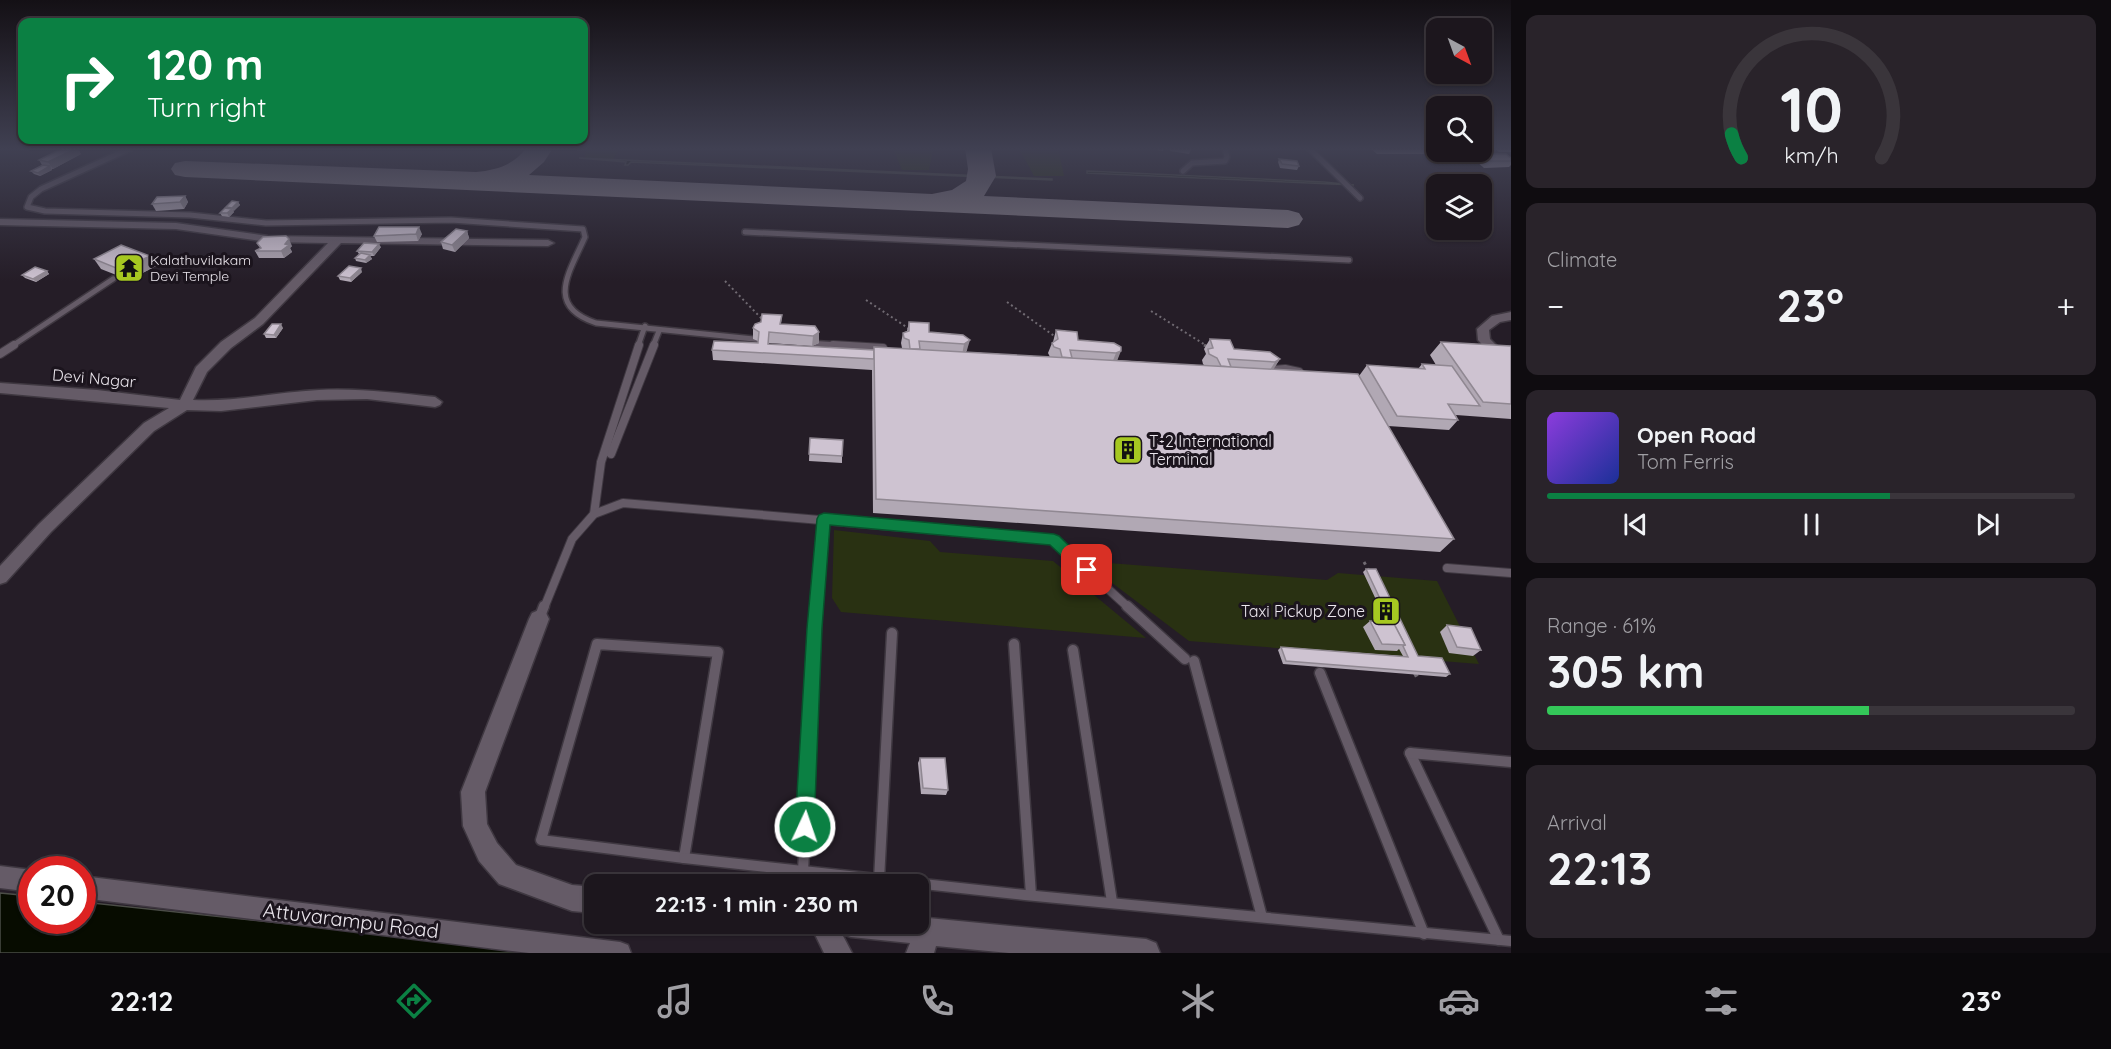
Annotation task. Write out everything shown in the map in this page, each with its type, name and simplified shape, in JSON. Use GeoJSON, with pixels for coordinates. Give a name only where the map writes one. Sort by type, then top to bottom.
{"type":"FeatureCollection","features":[{"type":"Feature","properties":{"kind":"street"},"geometry":{"type":"LineString","coordinates":[[0,222],[176,226],[268,239],[548,243]]}},
{"type":"Feature","properties":{"kind":"street"},"geometry":{"type":"LineString","coordinates":[[0,577],[45,528],[149,427],[184,405],[201,370],[226,345],[259,321],[338,240]]}},
{"type":"Feature","properties":{"kind":"street"},"geometry":{"type":"LineString","coordinates":[[1495,350],[1484,340],[1483,329],[1496,319],[1511,316]]}},
{"type":"Feature","properties":{"kind":"street","name":"Devi Nagar"},"geometry":{"type":"LineString","coordinates":[[0,388],[97,395],[184,405],[221,406],[327,394],[367,394],[435,402]]}},
{"type":"Feature","properties":{"kind":"street"},"geometry":{"type":"LineString","coordinates":[[539,619],[473,792],[475,826],[488,852],[508,875],[583,899]]}},
{"type":"Feature","properties":{"kind":"street"},"geometry":{"type":"LineString","coordinates":[[0,877],[18,879]]}},
{"type":"Feature","properties":{"kind":"street","name":"Attuvarampu Road"},"geometry":{"type":"LineString","coordinates":[[96,889],[620,953]]}},
{"type":"Feature","properties":{"kind":"street"},"geometry":{"type":"LineString","coordinates":[[828,934],[838,953]]}},
{"type":"Feature","properties":{"kind":"street"},"geometry":{"type":"LineString","coordinates":[[892,934],[924,942],[1146,953]]}},
{"type":"Feature","properties":{"kind":"lane"},"geometry":{"type":"LineString","coordinates":[[37,192],[31,197],[27,207],[45,212],[190,215],[266,223],[451,220],[583,229],[585,237],[564,291],[565,305],[576,317],[589,322],[769,341]]}},
{"type":"Feature","properties":{"kind":"lane"},"geometry":{"type":"LineString","coordinates":[[1354,192],[1360,198]]}},
{"type":"Feature","properties":{"kind":"lane"},"geometry":{"type":"LineString","coordinates":[[745,232],[1349,260]]}},
{"type":"Feature","properties":{"kind":"lane"},"geometry":{"type":"LineString","coordinates":[[0,354],[113,279]]}},
{"type":"Feature","properties":{"kind":"lane"},"geometry":{"type":"LineString","coordinates":[[594,514],[601,462],[645,327]]}},
{"type":"Feature","properties":{"kind":"lane"},"geometry":{"type":"LineString","coordinates":[[610,454],[659,331]]}},
{"type":"Feature","properties":{"kind":"lane"},"geometry":{"type":"LineString","coordinates":[[804,343],[897,349]]}},
{"type":"Feature","properties":{"kind":"lane"},"geometry":{"type":"LineString","coordinates":[[1265,370],[1284,366],[1308,372]]}},
{"type":"Feature","properties":{"kind":"lane"},"geometry":{"type":"LineString","coordinates":[[539,619],[572,539],[594,514],[623,502],[1054,540],[1190,660],[1262,917]]}},
{"type":"Feature","properties":{"kind":"lane"},"geometry":{"type":"LineString","coordinates":[[803,871],[814,628],[824,519]]}},
{"type":"Feature","properties":{"kind":"lane"},"geometry":{"type":"LineString","coordinates":[[1447,568],[1511,573]]}},
{"type":"Feature","properties":{"kind":"lane"},"geometry":{"type":"LineString","coordinates":[[879,874],[892,633]]}},
{"type":"Feature","properties":{"kind":"lane"},"geometry":{"type":"LineString","coordinates":[[684,858],[718,652],[597,644],[541,840],[684,858],[828,874]]}},
{"type":"Feature","properties":{"kind":"lane"},"geometry":{"type":"LineString","coordinates":[[1014,644],[1031,895]]}},
{"type":"Feature","properties":{"kind":"lane"},"geometry":{"type":"LineString","coordinates":[[1073,650],[1112,903]]}},
{"type":"Feature","properties":{"kind":"lane"},"geometry":{"type":"LineString","coordinates":[[1320,674],[1424,934]]}},
{"type":"Feature","properties":{"kind":"lane"},"geometry":{"type":"LineString","coordinates":[[1505,940],[1410,753],[1511,762]]}},
{"type":"Feature","properties":{"kind":"lane"},"geometry":{"type":"LineString","coordinates":[[929,885],[1505,940]]}},
{"type":"Feature","properties":{"kind":"path"},"geometry":{"type":"LineString","coordinates":[[725,281],[767,324]]}},
{"type":"Feature","properties":{"kind":"path"},"geometry":{"type":"LineString","coordinates":[[866,300],[915,333]]}},
{"type":"Feature","properties":{"kind":"path"},"geometry":{"type":"LineString","coordinates":[[1007,302],[1061,341]]}},
{"type":"Feature","properties":{"kind":"path"},"geometry":{"type":"LineString","coordinates":[[1151,311],[1212,350]]}},
{"type":"Feature","properties":{"kind":"path"},"geometry":{"type":"LineString","coordinates":[[1364,562],[1369,573]]}},
{"type":"Feature","properties":{"kind":"path"},"geometry":{"type":"LineString","coordinates":[[1414,670],[1419,681]]}},
{"type":"Feature","properties":{"kind":"green space"},"geometry":{"type":"Polygon","coordinates":[[[834,530],[930,541],[940,552],[1053,561],[1146,638],[841,612],[832,598],[834,530]]]}},
{"type":"Feature","properties":{"kind":"green space"},"geometry":{"type":"Polygon","coordinates":[[[1083,561],[1327,580],[1338,573],[1437,581],[1479,664],[1189,641],[1083,561]]]}},
{"type":"Feature","properties":{"kind":"shaded area"},"geometry":{"type":"Polygon","coordinates":[[[0,893],[18,895],[18,934],[96,934],[96,903],[559,953],[0,953],[0,893]]]}},
{"type":"Feature","properties":{"kind":"building"},"geometry":{"type":"Polygon","coordinates":[[[185,196],[180,202],[152,204],[157,197],[185,196]]]}},
{"type":"Feature","properties":{"kind":"building"},"geometry":{"type":"Polygon","coordinates":[[[232,201],[238,202],[232,208],[226,207],[232,201]]]}},
{"type":"Feature","properties":{"kind":"building"},"geometry":{"type":"Polygon","coordinates":[[[225,208],[232,209],[227,213],[220,213],[225,208]]]}},
{"type":"Feature","properties":{"kind":"building"},"geometry":{"type":"Polygon","coordinates":[[[379,227],[419,227],[416,234],[374,236],[379,227]]]}},
{"type":"Feature","properties":{"kind":"building"},"geometry":{"type":"Polygon","coordinates":[[[456,229],[467,231],[452,245],[441,242],[456,229]]]}},
{"type":"Feature","properties":{"kind":"building"},"geometry":{"type":"Polygon","coordinates":[[[286,236],[289,239],[285,244],[289,245],[281,251],[255,251],[261,248],[257,243],[263,237],[286,236]]]}},
{"type":"Feature","properties":{"kind":"building"},"geometry":{"type":"Polygon","coordinates":[[[364,243],[379,244],[372,252],[357,251],[364,243]]]}},
{"type":"Feature","properties":{"kind":"building"},"geometry":{"type":"Polygon","coordinates":[[[121,245],[150,256],[121,270],[94,259],[121,245]]]}},
{"type":"Feature","properties":{"kind":"building"},"geometry":{"type":"Polygon","coordinates":[[[361,253],[370,255],[365,260],[355,258],[361,253]]]}},
{"type":"Feature","properties":{"kind":"building"},"geometry":{"type":"Polygon","coordinates":[[[349,266],[361,268],[350,278],[338,276],[349,266]]]}},
{"type":"Feature","properties":{"kind":"building"},"geometry":{"type":"Polygon","coordinates":[[[35,267],[47,271],[33,279],[22,275],[35,267]]]}},
{"type":"Feature","properties":{"kind":"building"},"geometry":{"type":"Polygon","coordinates":[[[762,314],[782,315],[780,324],[815,326],[819,332],[813,336],[769,332],[768,344],[874,350],[874,359],[712,350],[714,341],[758,343],[759,332],[753,328],[755,324],[761,322],[762,314]]]}},
{"type":"Feature","properties":{"kind":"building"},"geometry":{"type":"Polygon","coordinates":[[[909,322],[929,323],[929,332],[963,335],[970,340],[964,344],[919,341],[920,349],[910,349],[909,340],[904,338],[903,333],[909,331],[909,322]]]}},
{"type":"Feature","properties":{"kind":"building"},"geometry":{"type":"Polygon","coordinates":[[[272,324],[281,324],[274,335],[264,334],[272,324]]]}},
{"type":"Feature","properties":{"kind":"building"},"geometry":{"type":"Polygon","coordinates":[[[1056,330],[1077,332],[1078,340],[1114,343],[1121,347],[1121,351],[1116,353],[1070,350],[1072,358],[1062,357],[1060,349],[1054,347],[1052,343],[1058,339],[1056,330]]]}},
{"type":"Feature","properties":{"kind":"building"},"geometry":{"type":"Polygon","coordinates":[[[1210,339],[1230,340],[1234,349],[1270,352],[1280,359],[1275,362],[1228,359],[1231,367],[1221,366],[1217,358],[1209,354],[1208,349],[1213,348],[1210,339]]]}},
{"type":"Feature","properties":{"kind":"building"},"geometry":{"type":"Polygon","coordinates":[[[1441,342],[1511,346],[1511,404],[1483,402],[1441,342]]]}},
{"type":"Feature","properties":{"kind":"building","name":"T-2 International Terminal"},"geometry":{"type":"Polygon","coordinates":[[[874,347],[1358,374],[1454,539],[876,499],[874,347]]]}},
{"type":"Feature","properties":{"kind":"building"},"geometry":{"type":"Polygon","coordinates":[[[1422,364],[1452,366],[1480,406],[1448,404],[1458,420],[1397,416],[1367,365],[1425,369],[1422,364]]]}},
{"type":"Feature","properties":{"kind":"building"},"geometry":{"type":"Polygon","coordinates":[[[810,438],[843,440],[842,456],[809,454],[810,438]]]}},
{"type":"Feature","properties":{"kind":"building","name":"Taxi Pickup Zone"},"geometry":{"type":"Polygon","coordinates":[[[1366,569],[1376,569],[1418,656],[1442,658],[1450,674],[1286,661],[1281,647],[1408,657],[1403,646],[1405,645],[1391,622],[1366,569]]]}},
{"type":"Feature","properties":{"kind":"building"},"geometry":{"type":"Polygon","coordinates":[[[1370,621],[1393,622],[1405,645],[1382,644],[1370,621]]]}},
{"type":"Feature","properties":{"kind":"building"},"geometry":{"type":"Polygon","coordinates":[[[1447,625],[1471,628],[1481,650],[1457,647],[1447,625]]]}},
{"type":"Feature","properties":{"kind":"building"},"geometry":{"type":"Polygon","coordinates":[[[920,758],[945,758],[948,790],[923,788],[920,758]]]}},
{"type":"Feature","properties":{"kind":"taxiway"},"geometry":{"type":"LineString","coordinates":[[715,192],[1288,219]]}},
{"type":"Feature","properties":{"kind":"taxiway"},"geometry":{"type":"LineString","coordinates":[[934,202],[955,199],[970,192]]}},
{"type":"Feature","properties":{"kind":"place","name":"Kalathuvilakam Devi Temple"},"geometry":{"type":"Point","coordinates":[129,268]}},
{"type":"Feature","properties":{"kind":"place","name":"T-2 International Terminal"},"geometry":{"type":"Point","coordinates":[1128,450]}},
{"type":"Feature","properties":{"kind":"place","name":"Taxi Pickup Zone"},"geometry":{"type":"Point","coordinates":[1386,611]}},
{"type":"Feature","properties":{"kind":"route"},"geometry":{"type":"LineString","coordinates":[[805,827],[814,628],[824,519],[1054,540],[1087,570]]}}]}
